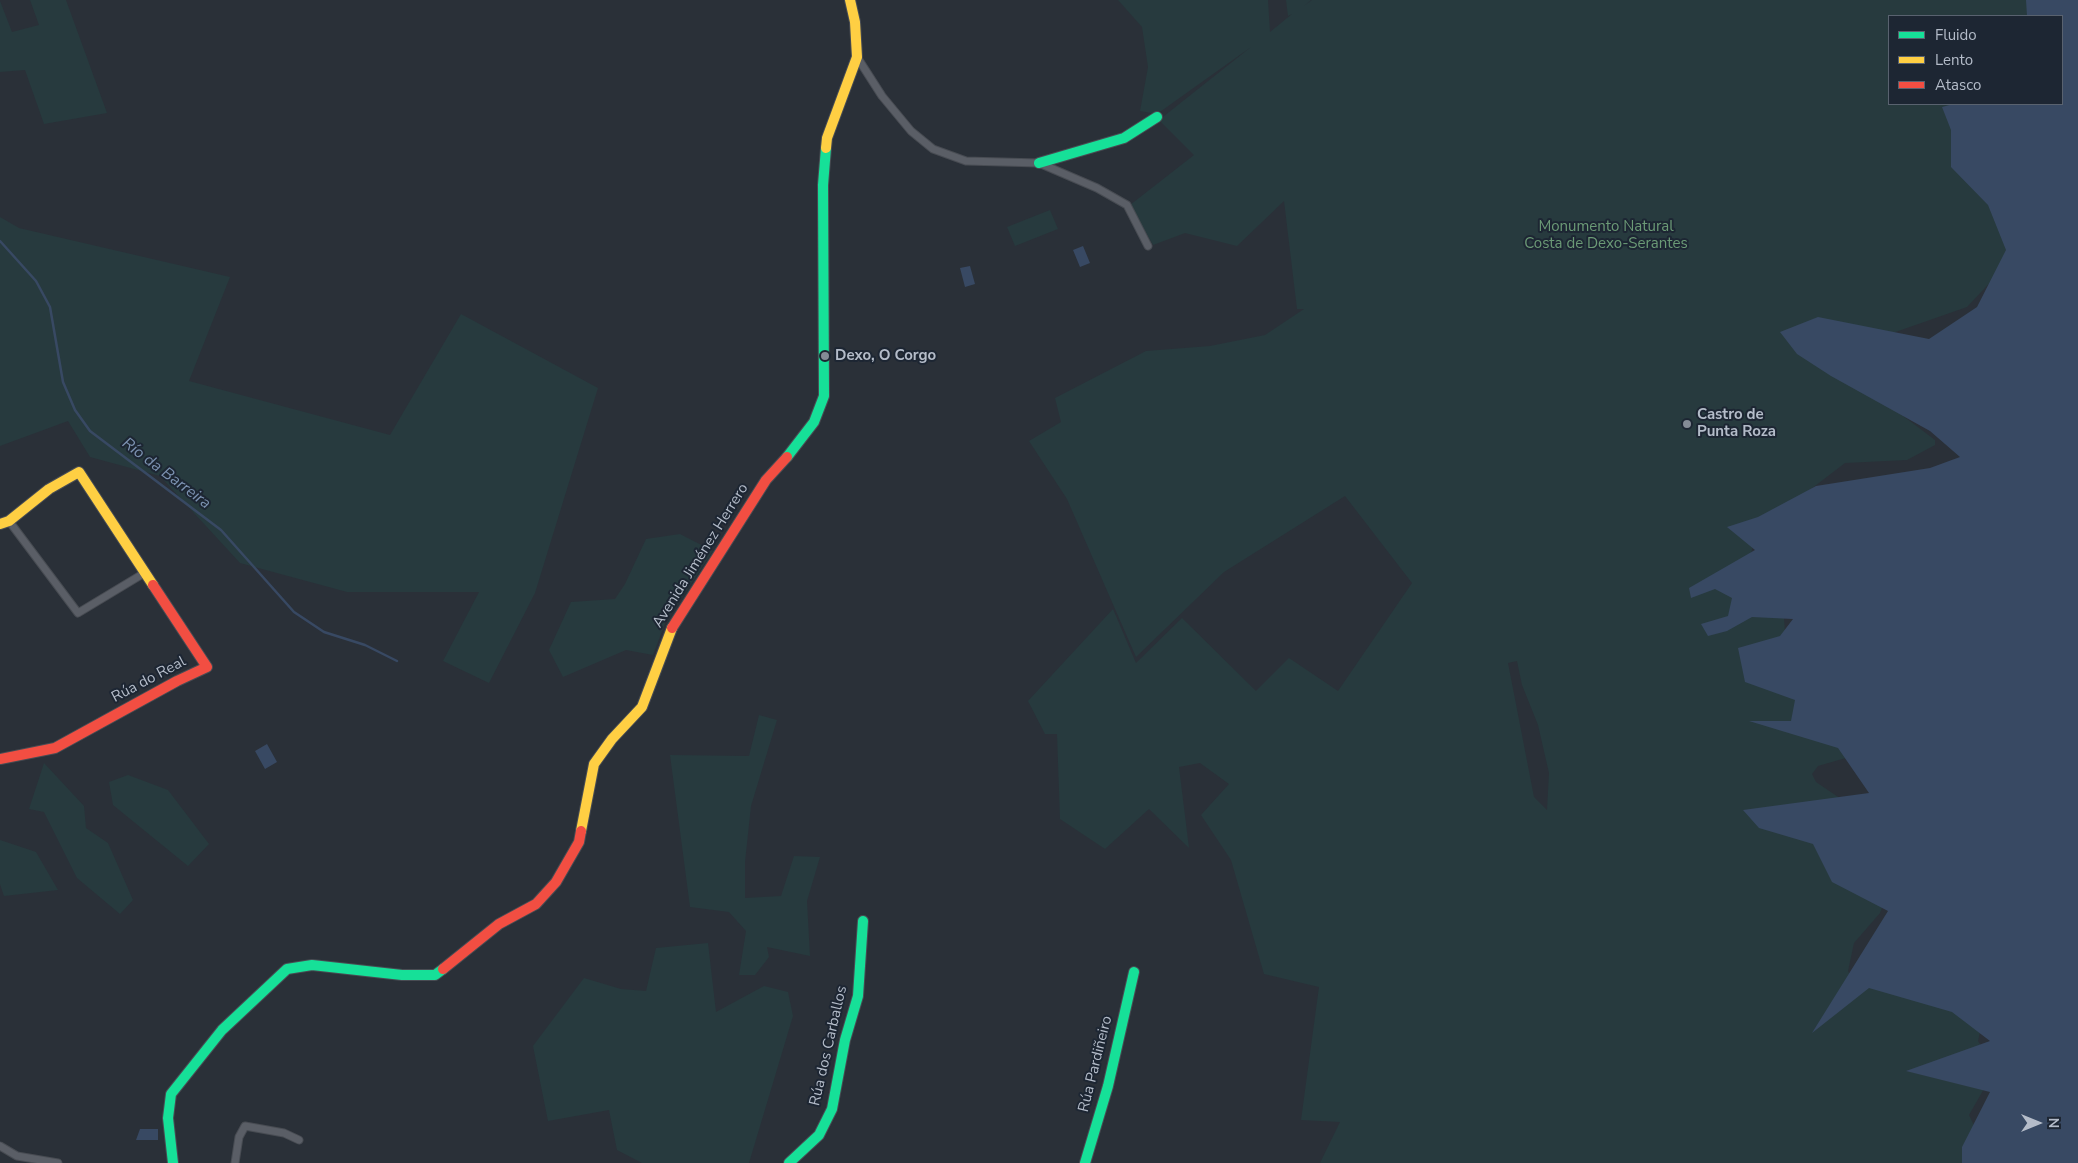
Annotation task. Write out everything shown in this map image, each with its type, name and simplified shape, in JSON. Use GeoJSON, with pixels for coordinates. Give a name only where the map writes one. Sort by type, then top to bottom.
{"type":"FeatureCollection","features":[{"type":"Feature","properties":{"kind":"street","name":"Avenida Jiménez Herrero"},"geometry":{"type":"LineString","coordinates":[[173,1163],[168,1118],[171,1094],[222,1030],[259,993],[287,969],[312,965],[402,975],[435,975],[457,960],[499,924],[536,904],[556,882],[579,842],[594,764],[612,740],[642,707],[668,634],[766,480],[797,445],[814,422],[824,396],[823,185],[827,138],[857,57],[855,22],[850,0]]}},
{"type":"Feature","properties":{"kind":"street"},"geometry":{"type":"LineString","coordinates":[[857,57],[882,96],[911,131],[933,149],[966,161],[1039,162],[1124,138],[1157,117]]}},
{"type":"Feature","properties":{"kind":"street"},"geometry":{"type":"LineString","coordinates":[[1039,162],[1097,188],[1127,205],[1148,246]]}},
{"type":"Feature","properties":{"kind":"street","name":"Rúa do Real"},"geometry":{"type":"LineString","coordinates":[[0,759],[55,748],[177,681],[207,667],[79,472],[49,489],[5,523]]}},
{"type":"Feature","properties":{"kind":"street"},"geometry":{"type":"LineString","coordinates":[[5,523],[78,613],[146,572]]}},
{"type":"Feature","properties":{"kind":"street","name":"Rúa dos Carballos"},"geometry":{"type":"LineString","coordinates":[[789,1163],[819,1135],[832,1109],[845,1040],[858,996],[863,921]]}},
{"type":"Feature","properties":{"kind":"street","name":"Rúa Pardiñeiro"},"geometry":{"type":"LineString","coordinates":[[1084,1163],[1108,1086],[1134,972]]}},
{"type":"Feature","properties":{"kind":"street"},"geometry":{"type":"LineString","coordinates":[[235,1163],[239,1137],[245,1126],[284,1133],[299,1140]]}},
{"type":"Feature","properties":{"kind":"street"},"geometry":{"type":"LineString","coordinates":[[0,1146],[16,1160],[58,1163]]}},
{"type":"Feature","properties":{"kind":"green space"},"geometry":{"type":"Polygon","coordinates":[[[30,0],[66,0],[107,113],[44,124],[25,70],[0,72],[0,1],[12,32],[39,25],[30,0]]]}},
{"type":"Feature","properties":{"kind":"green space","name":"Monumento Natural Costa de Dexo-Serantes"},"geometry":{"type":"Polygon","coordinates":[[[1118,0],[1268,0],[1270,32],[1292,14],[1288,16],[1286,0],[1311,0],[1304,6],[1312,0],[2042,0],[2048,15],[1888,15],[1888,105],[1986,105],[2013,242],[1999,273],[1967,307],[1884,336],[1882,400],[1935,440],[1935,445],[1907,460],[1845,463],[1794,502],[1755,537],[1750,558],[1784,618],[1785,633],[1803,700],[1863,753],[1818,766],[1812,774],[1816,782],[1850,805],[1885,900],[1880,913],[1854,943],[1848,971],[1849,973],[1905,967],[1980,1032],[1978,1041],[1987,1055],[1985,1087],[1969,1115],[1992,1163],[1320,1163],[1340,1122],[1301,1120],[1319,987],[1264,974],[1231,860],[1201,815],[1229,784],[1200,763],[1179,767],[1189,848],[1149,809],[1105,849],[1060,819],[1057,734],[1045,734],[1028,701],[1113,609],[1136,663],[1182,618],[1256,691],[1289,658],[1338,691],[1412,583],[1345,496],[1224,572],[1136,657],[1067,499],[1029,441],[1061,422],[1055,398],[1146,351],[1210,346],[1265,335],[1304,309],[1297,309],[1284,201],[1237,246],[1185,233],[1153,245],[1130,205],[1194,155],[1159,120],[1251,47],[1157,114],[1140,111],[1148,67],[1142,27],[1118,0]],[[1517,661],[1508,663],[1534,797],[1547,810],[1549,773],[1538,725],[1522,685],[1517,661]]]}},
{"type":"Feature","properties":{"kind":"green space"},"geometry":{"type":"Polygon","coordinates":[[[1050,210],[1058,229],[1015,246],[1007,227],[1050,210]]]}},
{"type":"Feature","properties":{"kind":"green space"},"geometry":{"type":"Polygon","coordinates":[[[0,217],[19,228],[230,277],[189,381],[390,435],[461,314],[598,388],[535,593],[489,683],[443,661],[479,592],[347,592],[240,563],[160,476],[90,457],[68,421],[0,446],[0,217]]]}},
{"type":"Feature","properties":{"kind":"green space"},"geometry":{"type":"Polygon","coordinates":[[[680,534],[713,551],[666,621],[653,655],[626,650],[563,677],[549,650],[571,602],[615,599],[625,584],[646,539],[680,534]]]}},
{"type":"Feature","properties":{"kind":"green space"},"geometry":{"type":"Polygon","coordinates":[[[759,715],[777,720],[751,806],[745,862],[745,898],[781,896],[794,856],[820,857],[807,901],[810,956],[767,947],[769,957],[755,975],[739,975],[746,931],[729,912],[690,907],[670,755],[749,756],[759,715]]]}},
{"type":"Feature","properties":{"kind":"green space"},"geometry":{"type":"Polygon","coordinates":[[[44,763],[84,806],[86,828],[108,843],[133,900],[120,914],[77,878],[44,812],[29,809],[44,763]]]}},
{"type":"Feature","properties":{"kind":"green space"},"geometry":{"type":"Polygon","coordinates":[[[128,775],[168,790],[209,844],[188,866],[113,805],[109,782],[128,775]]]}},
{"type":"Feature","properties":{"kind":"green space"},"geometry":{"type":"Polygon","coordinates":[[[0,840],[36,852],[58,890],[4,896],[0,884],[0,840]]]}},
{"type":"Feature","properties":{"kind":"green space"},"geometry":{"type":"Polygon","coordinates":[[[708,943],[716,1012],[764,986],[788,992],[793,1016],[749,1163],[642,1163],[617,1150],[609,1110],[548,1121],[533,1046],[584,978],[621,989],[646,991],[656,948],[708,943]]]}},
{"type":"Feature","properties":{"kind":"water"},"geometry":{"type":"Polygon","coordinates":[[[2026,0],[2078,0],[2078,1163],[1962,1163],[1962,1147],[1990,1092],[1906,1071],[1990,1041],[1952,1012],[1869,988],[1812,1033],[1888,911],[1832,882],[1813,844],[1759,828],[1743,810],[1869,793],[1838,748],[1749,721],[1791,721],[1795,700],[1745,682],[1738,648],[1780,636],[1793,619],[1752,617],[1727,631],[1708,636],[1701,624],[1728,616],[1732,598],[1715,589],[1691,598],[1689,588],[1755,550],[1727,527],[1758,517],[1816,486],[1930,468],[1960,457],[1930,431],[1831,376],[1797,354],[1780,332],[1818,317],[1929,339],[1977,307],[2006,250],[1988,205],[1951,167],[1951,130],[1942,107],[1949,105],[2063,105],[2063,15],[2027,15],[2026,0]]]}},
{"type":"Feature","properties":{"kind":"water"},"geometry":{"type":"Polygon","coordinates":[[[1083,246],[1090,263],[1080,267],[1073,250],[1083,246]]]}},
{"type":"Feature","properties":{"kind":"water"},"geometry":{"type":"Polygon","coordinates":[[[970,266],[975,284],[965,287],[960,268],[970,266]]]}},
{"type":"Feature","properties":{"kind":"water"},"geometry":{"type":"Polygon","coordinates":[[[267,744],[277,762],[265,769],[255,751],[267,744]]]}},
{"type":"Feature","properties":{"kind":"water"},"geometry":{"type":"Polygon","coordinates":[[[140,1129],[158,1129],[158,1140],[136,1140],[140,1129]]]}},
{"type":"Feature","properties":{"kind":"waterway","name":"Río da Barreira"},"geometry":{"type":"LineString","coordinates":[[0,241],[36,281],[50,307],[63,382],[75,410],[90,431],[221,530],[294,612],[324,632],[365,645],[397,661]]}},
{"type":"Feature","properties":{"kind":"traffic: fast"},"geometry":{"type":"LineString","coordinates":[[1039,163],[1124,138],[1157,117]]}},
{"type":"Feature","properties":{"kind":"traffic: fast"},"geometry":{"type":"LineString","coordinates":[[787,457],[814,422],[824,396],[823,185],[826,148]]}},
{"type":"Feature","properties":{"kind":"traffic: fast"},"geometry":{"type":"LineString","coordinates":[[789,1163],[819,1135],[832,1109],[845,1040],[858,996],[863,921]]}},
{"type":"Feature","properties":{"kind":"traffic: fast"},"geometry":{"type":"LineString","coordinates":[[173,1163],[168,1118],[171,1094],[222,1030],[287,969],[312,965],[402,975],[435,975],[443,969]]}},
{"type":"Feature","properties":{"kind":"traffic: fast"},"geometry":{"type":"LineString","coordinates":[[1085,1163],[1108,1086],[1134,972]]}},
{"type":"Feature","properties":{"kind":"traffic: slow"},"geometry":{"type":"LineString","coordinates":[[826,148],[827,138],[857,57],[855,22],[850,0]]}},
{"type":"Feature","properties":{"kind":"traffic: slow"},"geometry":{"type":"LineString","coordinates":[[0,524],[9,521],[49,489],[79,472],[153,585]]}},
{"type":"Feature","properties":{"kind":"traffic: slow"},"geometry":{"type":"LineString","coordinates":[[581,831],[594,764],[612,739],[642,707],[672,628]]}},
{"type":"Feature","properties":{"kind":"traffic: jam"},"geometry":{"type":"LineString","coordinates":[[672,628],[766,480],[787,457]]}},
{"type":"Feature","properties":{"kind":"traffic: jam"},"geometry":{"type":"LineString","coordinates":[[0,759],[55,748],[177,681],[207,667],[153,585]]}},
{"type":"Feature","properties":{"kind":"traffic: jam"},"geometry":{"type":"LineString","coordinates":[[443,969],[499,924],[536,904],[556,882],[579,842],[581,831]]}},
{"type":"Feature","properties":{"kind":"place","name":"Dexo, O Corgo"},"geometry":{"type":"Point","coordinates":[825,356]}},
{"type":"Feature","properties":{"kind":"place","name":"Castro de Punta Roza"},"geometry":{"type":"Point","coordinates":[1687,424]}}]}
